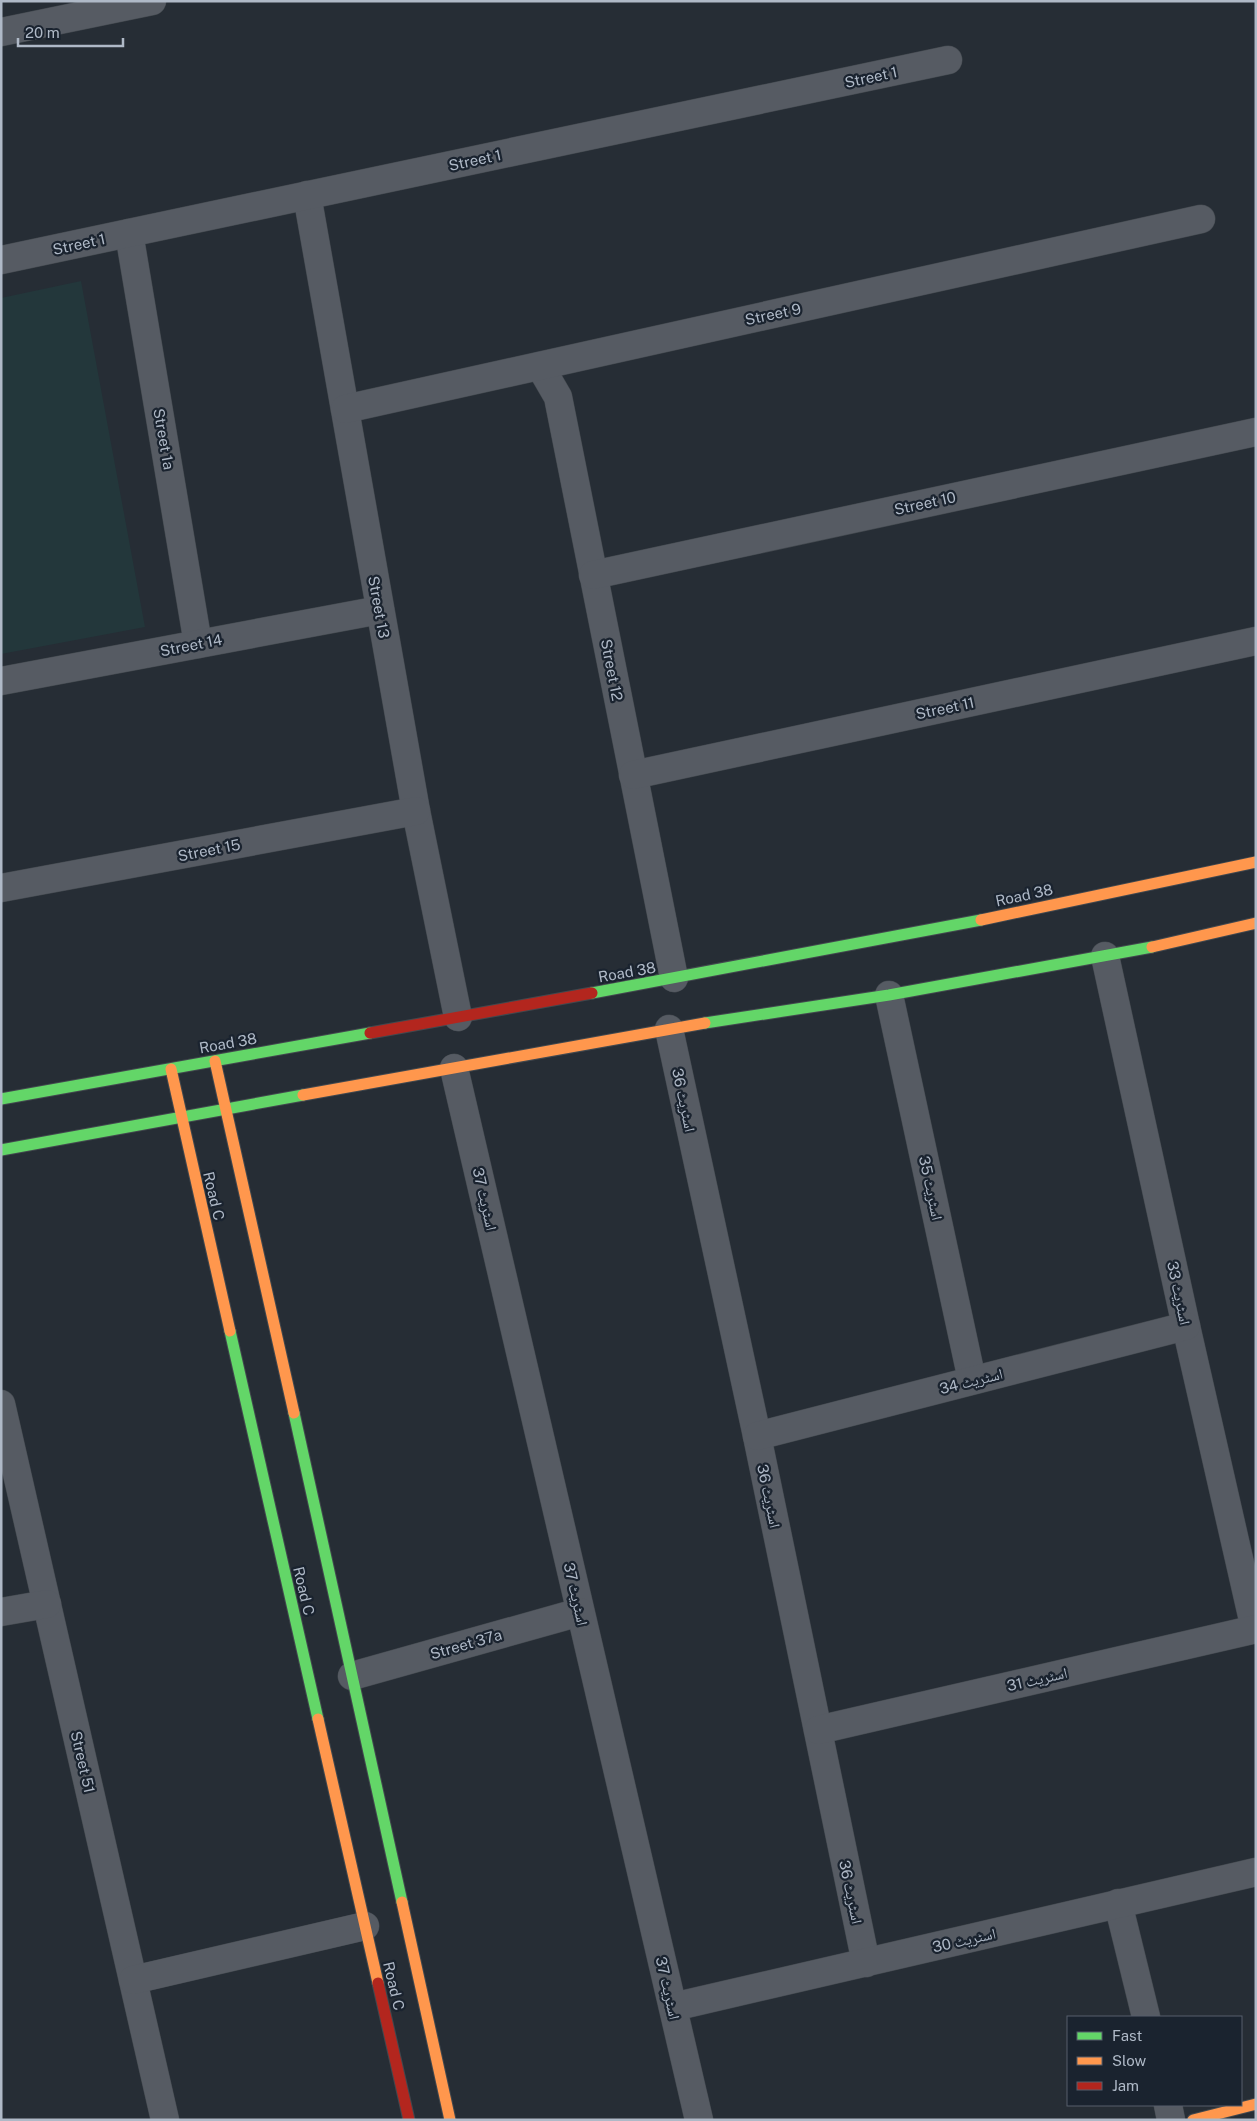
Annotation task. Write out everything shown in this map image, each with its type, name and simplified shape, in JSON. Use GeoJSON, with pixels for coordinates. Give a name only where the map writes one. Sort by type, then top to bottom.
{"type":"FeatureCollection","features":[{"type":"Feature","properties":{"kind":"main road","name":"Road 38"},"geometry":{"type":"LineString","coordinates":[[1,1099],[674,978],[960,924],[1256,862]]}},
{"type":"Feature","properties":{"kind":"main road"},"geometry":{"type":"LineString","coordinates":[[1,1150],[669,1029],[889,995],[1140,950],[1256,924]]}},
{"type":"Feature","properties":{"kind":"main road","name":"Road C"},"geometry":{"type":"LineString","coordinates":[[215,1061],[450,2120]]}},
{"type":"Feature","properties":{"kind":"main road","name":"Road C"},"geometry":{"type":"LineString","coordinates":[[171,1069],[409,2120]]}},
{"type":"Feature","properties":{"kind":"main road"},"geometry":{"type":"LineString","coordinates":[[1193,2120],[1256,2104]]}},
{"type":"Feature","properties":{"kind":"street"},"geometry":{"type":"LineString","coordinates":[[1,32],[117,5],[152,1]]}},
{"type":"Feature","properties":{"kind":"street","name":"Street 1"},"geometry":{"type":"LineString","coordinates":[[1,260],[948,60]]}},
{"type":"Feature","properties":{"kind":"street","name":"Street 13"},"geometry":{"type":"LineString","coordinates":[[307,196],[416,811],[458,1017]]}},
{"type":"Feature","properties":{"kind":"street","name":"Street 9"},"geometry":{"type":"LineString","coordinates":[[345,409],[1201,220]]}},
{"type":"Feature","properties":{"kind":"street","name":"Street 1a"},"geometry":{"type":"LineString","coordinates":[[129,234],[198,644]]}},
{"type":"Feature","properties":{"kind":"street","name":"Street 12"},"geometry":{"type":"LineString","coordinates":[[540,366],[558,398],[674,978]]}},
{"type":"Feature","properties":{"kind":"street","name":"Street 10"},"geometry":{"type":"LineString","coordinates":[[593,575],[1256,432]]}},
{"type":"Feature","properties":{"kind":"street","name":"Street 14"},"geometry":{"type":"LineString","coordinates":[[1,681],[380,610]]}},
{"type":"Feature","properties":{"kind":"street","name":"Street 11"},"geometry":{"type":"LineString","coordinates":[[633,775],[1256,641]]}},
{"type":"Feature","properties":{"kind":"street","name":"Street 15"},"geometry":{"type":"LineString","coordinates":[[1,888],[416,811]]}},
{"type":"Feature","properties":{"kind":"street","name":"اسٹریٹ 33"},"geometry":{"type":"LineString","coordinates":[[1105,956],[1186,1326],[1256,1629]]}},
{"type":"Feature","properties":{"kind":"street","name":"اسٹریٹ 35"},"geometry":{"type":"LineString","coordinates":[[889,995],[972,1380]]}},
{"type":"Feature","properties":{"kind":"street","name":"اسٹریٹ 36"},"geometry":{"type":"LineString","coordinates":[[669,1029],[757,1436],[866,1963]]}},
{"type":"Feature","properties":{"kind":"street","name":"اسٹریٹ 37"},"geometry":{"type":"LineString","coordinates":[[454,1068],[699,2120]]}},
{"type":"Feature","properties":{"kind":"street","name":"اسٹریٹ 34"},"geometry":{"type":"LineString","coordinates":[[757,1436],[1186,1326]]}},
{"type":"Feature","properties":{"kind":"street","name":"Street 51"},"geometry":{"type":"LineString","coordinates":[[1,1404],[165,2120]]}},
{"type":"Feature","properties":{"kind":"street"},"geometry":{"type":"LineString","coordinates":[[1,1612],[47,1604]]}},
{"type":"Feature","properties":{"kind":"street","name":"Street 37a"},"geometry":{"type":"LineString","coordinates":[[352,1676],[580,1612]]}},
{"type":"Feature","properties":{"kind":"street","name":"اسٹریٹ 31"},"geometry":{"type":"LineString","coordinates":[[818,1730],[1256,1629]]}},
{"type":"Feature","properties":{"kind":"street","name":"اسٹریٹ 30"},"geometry":{"type":"LineString","coordinates":[[673,2007],[1256,1872]]}},
{"type":"Feature","properties":{"kind":"street"},"geometry":{"type":"LineString","coordinates":[[1118,1903],[1146,2016]]}},
{"type":"Feature","properties":{"kind":"street"},"geometry":{"type":"LineString","coordinates":[[133,1980],[365,1926]]}},
{"type":"Feature","properties":{"kind":"street"},"geometry":{"type":"LineString","coordinates":[[1168,2106],[1171,2120]]}},
{"type":"Feature","properties":{"kind":"green space"},"geometry":{"type":"Polygon","coordinates":[[[81,281],[145,627],[1,654],[1,298],[81,281]]]}},
{"type":"Feature","properties":{"kind":"traffic: fast"},"geometry":{"type":"LineString","coordinates":[[592,993],[981,920]]}},
{"type":"Feature","properties":{"kind":"traffic: fast"},"geometry":{"type":"LineString","coordinates":[[705,1023],[889,995],[1152,947]]}},
{"type":"Feature","properties":{"kind":"traffic: fast"},"geometry":{"type":"LineString","coordinates":[[1,1099],[370,1033]]}},
{"type":"Feature","properties":{"kind":"traffic: fast"},"geometry":{"type":"LineString","coordinates":[[1,1150],[303,1095]]}},
{"type":"Feature","properties":{"kind":"traffic: fast"},"geometry":{"type":"LineString","coordinates":[[230,1331],[318,1719]]}},
{"type":"Feature","properties":{"kind":"traffic: fast"},"geometry":{"type":"LineString","coordinates":[[294,1413],[402,1902]]}},
{"type":"Feature","properties":{"kind":"traffic: slow"},"geometry":{"type":"LineString","coordinates":[[981,920],[1256,862]]}},
{"type":"Feature","properties":{"kind":"traffic: slow"},"geometry":{"type":"LineString","coordinates":[[1152,947],[1256,923]]}},
{"type":"Feature","properties":{"kind":"traffic: slow"},"geometry":{"type":"LineString","coordinates":[[303,1095],[705,1023]]}},
{"type":"Feature","properties":{"kind":"traffic: slow"},"geometry":{"type":"LineString","coordinates":[[215,1061],[294,1413]]}},
{"type":"Feature","properties":{"kind":"traffic: slow"},"geometry":{"type":"LineString","coordinates":[[171,1069],[230,1331]]}},
{"type":"Feature","properties":{"kind":"traffic: slow"},"geometry":{"type":"LineString","coordinates":[[318,1719],[378,1983]]}},
{"type":"Feature","properties":{"kind":"traffic: slow"},"geometry":{"type":"LineString","coordinates":[[402,1902],[450,2120]]}},
{"type":"Feature","properties":{"kind":"traffic: slow"},"geometry":{"type":"LineString","coordinates":[[1193,2120],[1256,2104]]}},
{"type":"Feature","properties":{"kind":"traffic: jam"},"geometry":{"type":"LineString","coordinates":[[370,1033],[592,993]]}},
{"type":"Feature","properties":{"kind":"traffic: jam"},"geometry":{"type":"LineString","coordinates":[[378,1983],[409,2120]]}}]}
